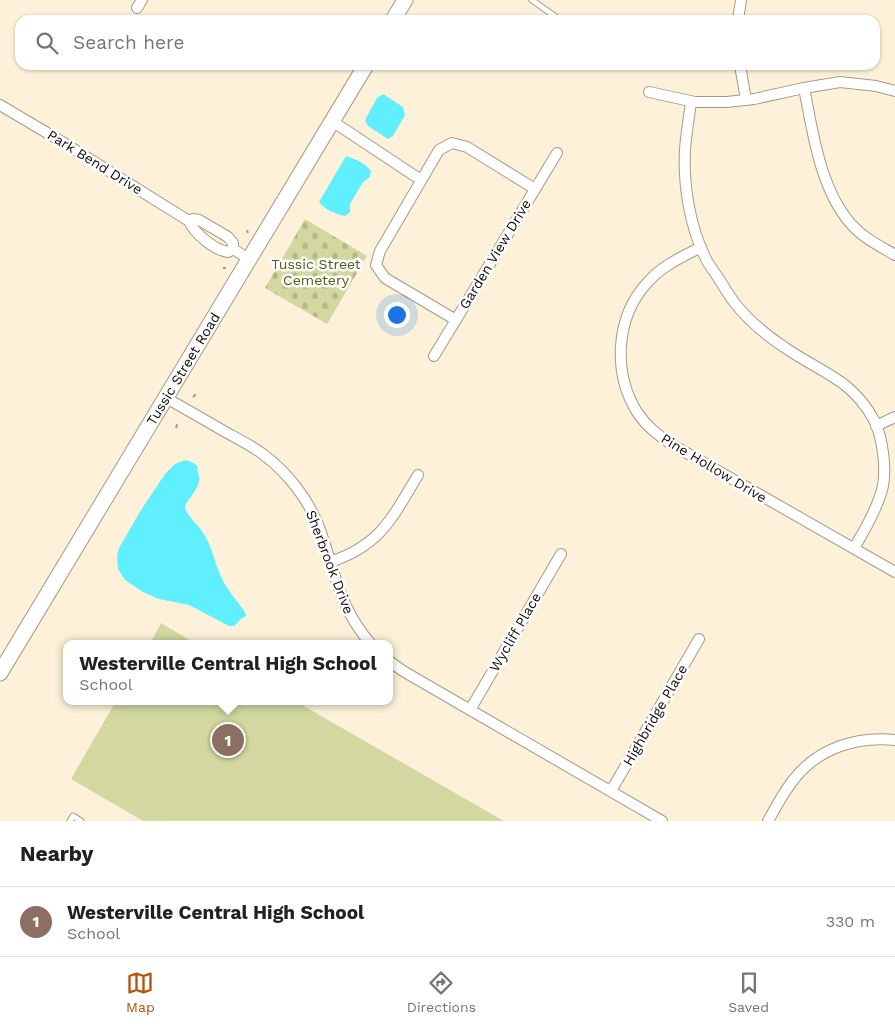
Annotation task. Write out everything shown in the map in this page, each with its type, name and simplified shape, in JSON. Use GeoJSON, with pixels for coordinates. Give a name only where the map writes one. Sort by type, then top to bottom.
{"type":"FeatureCollection","features":[{"type":"Feature","properties":{"kind":"main road"},"geometry":{"type":"LineString","coordinates":[[396,15],[405,0]]}},
{"type":"Feature","properties":{"kind":"main road","name":"Tussic Street Road"},"geometry":{"type":"LineString","coordinates":[[0,673],[363,70]]}},
{"type":"Feature","properties":{"kind":"street"},"geometry":{"type":"LineString","coordinates":[[739,15],[741,0]]}},
{"type":"Feature","properties":{"kind":"street"},"geometry":{"type":"LineString","coordinates":[[741,70],[746,100]]}},
{"type":"Feature","properties":{"kind":"street"},"geometry":{"type":"LineString","coordinates":[[649,92],[691,102],[727,102],[754,99],[840,82],[876,86],[895,91]]}},
{"type":"Feature","properties":{"kind":"street"},"geometry":{"type":"LineString","coordinates":[[804,88],[822,167],[833,198],[851,224],[862,234],[895,255]]}},
{"type":"Feature","properties":{"kind":"street"},"geometry":{"type":"LineString","coordinates":[[691,102],[685,150],[686,193],[692,220],[705,258],[734,302],[758,328],[845,386],[855,394],[874,420],[882,449],[884,469],[882,488],[878,504],[854,548]]}},
{"type":"Feature","properties":{"kind":"street","name":"Park Bend Drive"},"geometry":{"type":"LineString","coordinates":[[0,105],[188,221],[196,233],[222,251],[228,252],[233,249]]}},
{"type":"Feature","properties":{"kind":"street"},"geometry":{"type":"LineString","coordinates":[[332,121],[422,180]]}},
{"type":"Feature","properties":{"kind":"street"},"geometry":{"type":"LineString","coordinates":[[456,320],[385,278],[376,265],[380,252],[439,150],[452,143],[468,147],[534,189]]}},
{"type":"Feature","properties":{"kind":"street","name":"Garden View Drive"},"geometry":{"type":"LineString","coordinates":[[434,356],[557,153]]}},
{"type":"Feature","properties":{"kind":"street","name":"Park Bend Drive"},"geometry":{"type":"LineString","coordinates":[[188,221],[199,220],[228,237],[233,244],[233,249]]}},
{"type":"Feature","properties":{"kind":"street","name":"Pine Hollow Drive"},"geometry":{"type":"LineString","coordinates":[[701,247],[668,264],[646,284],[630,309],[621,340],[621,369],[630,399],[637,413],[645,423],[671,444],[895,572]]}},
{"type":"Feature","properties":{"kind":"street","name":"Park Bend Drive"},"geometry":{"type":"LineString","coordinates":[[233,249],[249,259]]}},
{"type":"Feature","properties":{"kind":"street","name":"Sherbrook Drive"},"geometry":{"type":"LineString","coordinates":[[166,398],[253,448],[278,467],[292,481],[312,511],[344,602],[351,617],[368,640]]}},
{"type":"Feature","properties":{"kind":"street"},"geometry":{"type":"LineString","coordinates":[[876,426],[895,417]]}},
{"type":"Feature","properties":{"kind":"street"},"geometry":{"type":"LineString","coordinates":[[330,562],[358,550],[382,531],[418,475]]}},
{"type":"Feature","properties":{"kind":"street","name":"Wycliff Place"},"geometry":{"type":"LineString","coordinates":[[470,710],[561,554]]}},
{"type":"Feature","properties":{"kind":"street","name":"Highbridge Place"},"geometry":{"type":"LineString","coordinates":[[611,792],[699,639]]}},
{"type":"Feature","properties":{"kind":"street"},"geometry":{"type":"LineString","coordinates":[[393,664],[662,821]]}},
{"type":"Feature","properties":{"kind":"street"},"geometry":{"type":"LineString","coordinates":[[768,821],[794,778],[818,757],[848,743],[863,740],[895,740]]}},
{"type":"Feature","properties":{"kind":"lane"},"geometry":{"type":"LineString","coordinates":[[532,0],[553,15]]}},
{"type":"Feature","properties":{"kind":"lane"},"geometry":{"type":"LineString","coordinates":[[73,819],[81,821]]}},
{"type":"Feature","properties":{"kind":"path"},"geometry":{"type":"LineString","coordinates":[[193,397],[198,392]]}},
{"type":"Feature","properties":{"kind":"path"},"geometry":{"type":"LineString","coordinates":[[176,428],[178,421]]}},
{"type":"Feature","properties":{"kind":"green space","name":"Tussic Street Cemetery"},"geometry":{"type":"Polygon","coordinates":[[[305,219],[367,256],[327,324],[265,288],[305,219]]]}},
{"type":"Feature","properties":{"kind":"green space"},"geometry":{"type":"Polygon","coordinates":[[[161,623],[189,640],[152,640],[161,623]]]}},
{"type":"Feature","properties":{"kind":"green space"},"geometry":{"type":"Polygon","coordinates":[[[114,705],[302,705],[504,821],[143,821],[71,779],[114,705]]]}},
{"type":"Feature","properties":{"kind":"water"},"geometry":{"type":"Polygon","coordinates":[[[383,94],[403,107],[405,115],[393,136],[388,139],[368,126],[365,120],[377,98],[383,94]]]}},
{"type":"Feature","properties":{"kind":"water"},"geometry":{"type":"Polygon","coordinates":[[[346,156],[360,162],[371,171],[370,177],[363,182],[350,204],[350,212],[345,216],[331,211],[319,202],[346,156]]]}},
{"type":"Feature","properties":{"kind":"water"},"geometry":{"type":"Polygon","coordinates":[[[185,460],[193,462],[197,466],[199,480],[196,489],[185,505],[185,509],[205,536],[222,579],[246,614],[234,626],[229,626],[189,605],[159,599],[143,592],[125,580],[118,569],[117,556],[119,548],[141,510],[165,474],[175,464],[185,460]]]}},
{"type":"Feature","properties":{"kind":"place","name":"Westerville Central High School"},"geometry":{"type":"Point","coordinates":[228,740]}}]}
